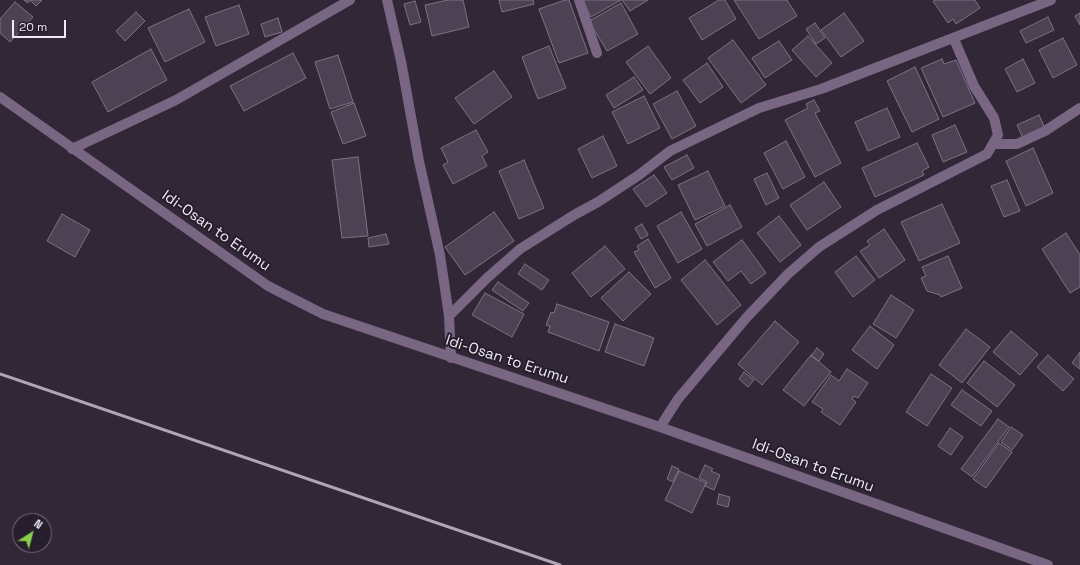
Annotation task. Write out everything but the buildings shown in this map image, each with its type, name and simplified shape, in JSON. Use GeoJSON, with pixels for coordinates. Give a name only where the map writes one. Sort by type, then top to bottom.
{"type":"FeatureCollection","features":[{"type":"Feature","properties":{"kind":"street"},"geometry":{"type":"LineString","coordinates":[[72,149],[176,100],[350,0]]}},
{"type":"Feature","properties":{"kind":"street"},"geometry":{"type":"LineString","coordinates":[[387,0],[401,60],[419,161],[440,255],[449,316],[452,358]]}},
{"type":"Feature","properties":{"kind":"street"},"geometry":{"type":"LineString","coordinates":[[579,0],[597,53]]}},
{"type":"Feature","properties":{"kind":"street"},"geometry":{"type":"LineString","coordinates":[[449,316],[487,278],[520,249],[574,215],[598,202],[639,175],[670,151],[758,108],[821,89],[1052,0]]}},
{"type":"Feature","properties":{"kind":"street"},"geometry":{"type":"LineString","coordinates":[[660,427],[678,399],[747,317],[788,274],[819,247],[877,210],[987,154],[998,135],[994,118],[974,86],[954,39]]}},
{"type":"Feature","properties":{"kind":"street","name":"Idi-Osan to Erumu"},"geometry":{"type":"LineString","coordinates":[[0,97],[268,286],[323,314],[660,427],[1042,564]]}},
{"type":"Feature","properties":{"kind":"street"},"geometry":{"type":"LineString","coordinates":[[994,144],[1017,144],[1045,131],[1080,108]]}},
{"type":"Feature","properties":{"kind":"railway"},"geometry":{"type":"LineString","coordinates":[[0,374],[560,565]]}}]}
